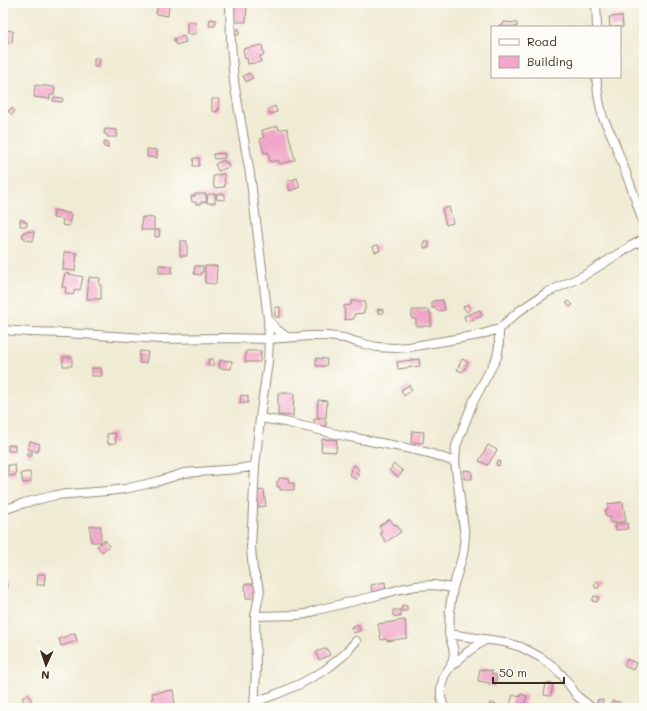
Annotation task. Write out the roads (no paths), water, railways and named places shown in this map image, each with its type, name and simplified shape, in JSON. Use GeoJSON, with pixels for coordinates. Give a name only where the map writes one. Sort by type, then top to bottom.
{"type":"FeatureCollection","features":[{"type":"Feature","properties":{"kind":"street"},"geometry":{"type":"LineString","coordinates":[[230,3],[234,82],[250,174],[269,339],[268,362],[255,466],[251,548],[253,570],[260,590],[255,616],[255,705],[300,684],[325,670],[344,655],[356,640]]}},
{"type":"Feature","properties":{"kind":"street"},"geometry":{"type":"LineString","coordinates":[[596,3],[597,26]]}},
{"type":"Feature","properties":{"kind":"street"},"geometry":{"type":"LineString","coordinates":[[596,78],[603,118],[612,136],[644,225]]}},
{"type":"Feature","properties":{"kind":"street"},"geometry":{"type":"LineString","coordinates":[[3,330],[160,339],[269,339],[287,336],[309,336],[344,338],[377,347],[409,347],[478,335],[499,329],[518,311],[548,292],[583,276],[630,246],[644,239]]}},
{"type":"Feature","properties":{"kind":"street"},"geometry":{"type":"LineString","coordinates":[[268,320],[276,329],[287,336]]}},
{"type":"Feature","properties":{"kind":"street"},"geometry":{"type":"LineString","coordinates":[[444,708],[441,697],[441,687],[444,676],[453,660],[454,651],[449,634],[450,607],[453,588],[463,554],[465,536],[455,462],[456,446],[472,402],[497,357],[499,346],[499,329]]}},
{"type":"Feature","properties":{"kind":"street"},"geometry":{"type":"LineString","coordinates":[[260,418],[429,453],[455,462]]}},
{"type":"Feature","properties":{"kind":"street"},"geometry":{"type":"LineString","coordinates":[[3,510],[56,495],[125,489],[184,473],[238,469],[255,466]]}},
{"type":"Feature","properties":{"kind":"street"},"geometry":{"type":"LineString","coordinates":[[255,616],[306,614],[416,586],[434,585],[453,588]]}},
{"type":"Feature","properties":{"kind":"street"},"geometry":{"type":"LineString","coordinates":[[449,634],[521,646],[553,666],[563,676],[577,696],[592,708]]}},
{"type":"Feature","properties":{"kind":"street"},"geometry":{"type":"LineString","coordinates":[[450,667],[469,650],[485,640]]}}]}
